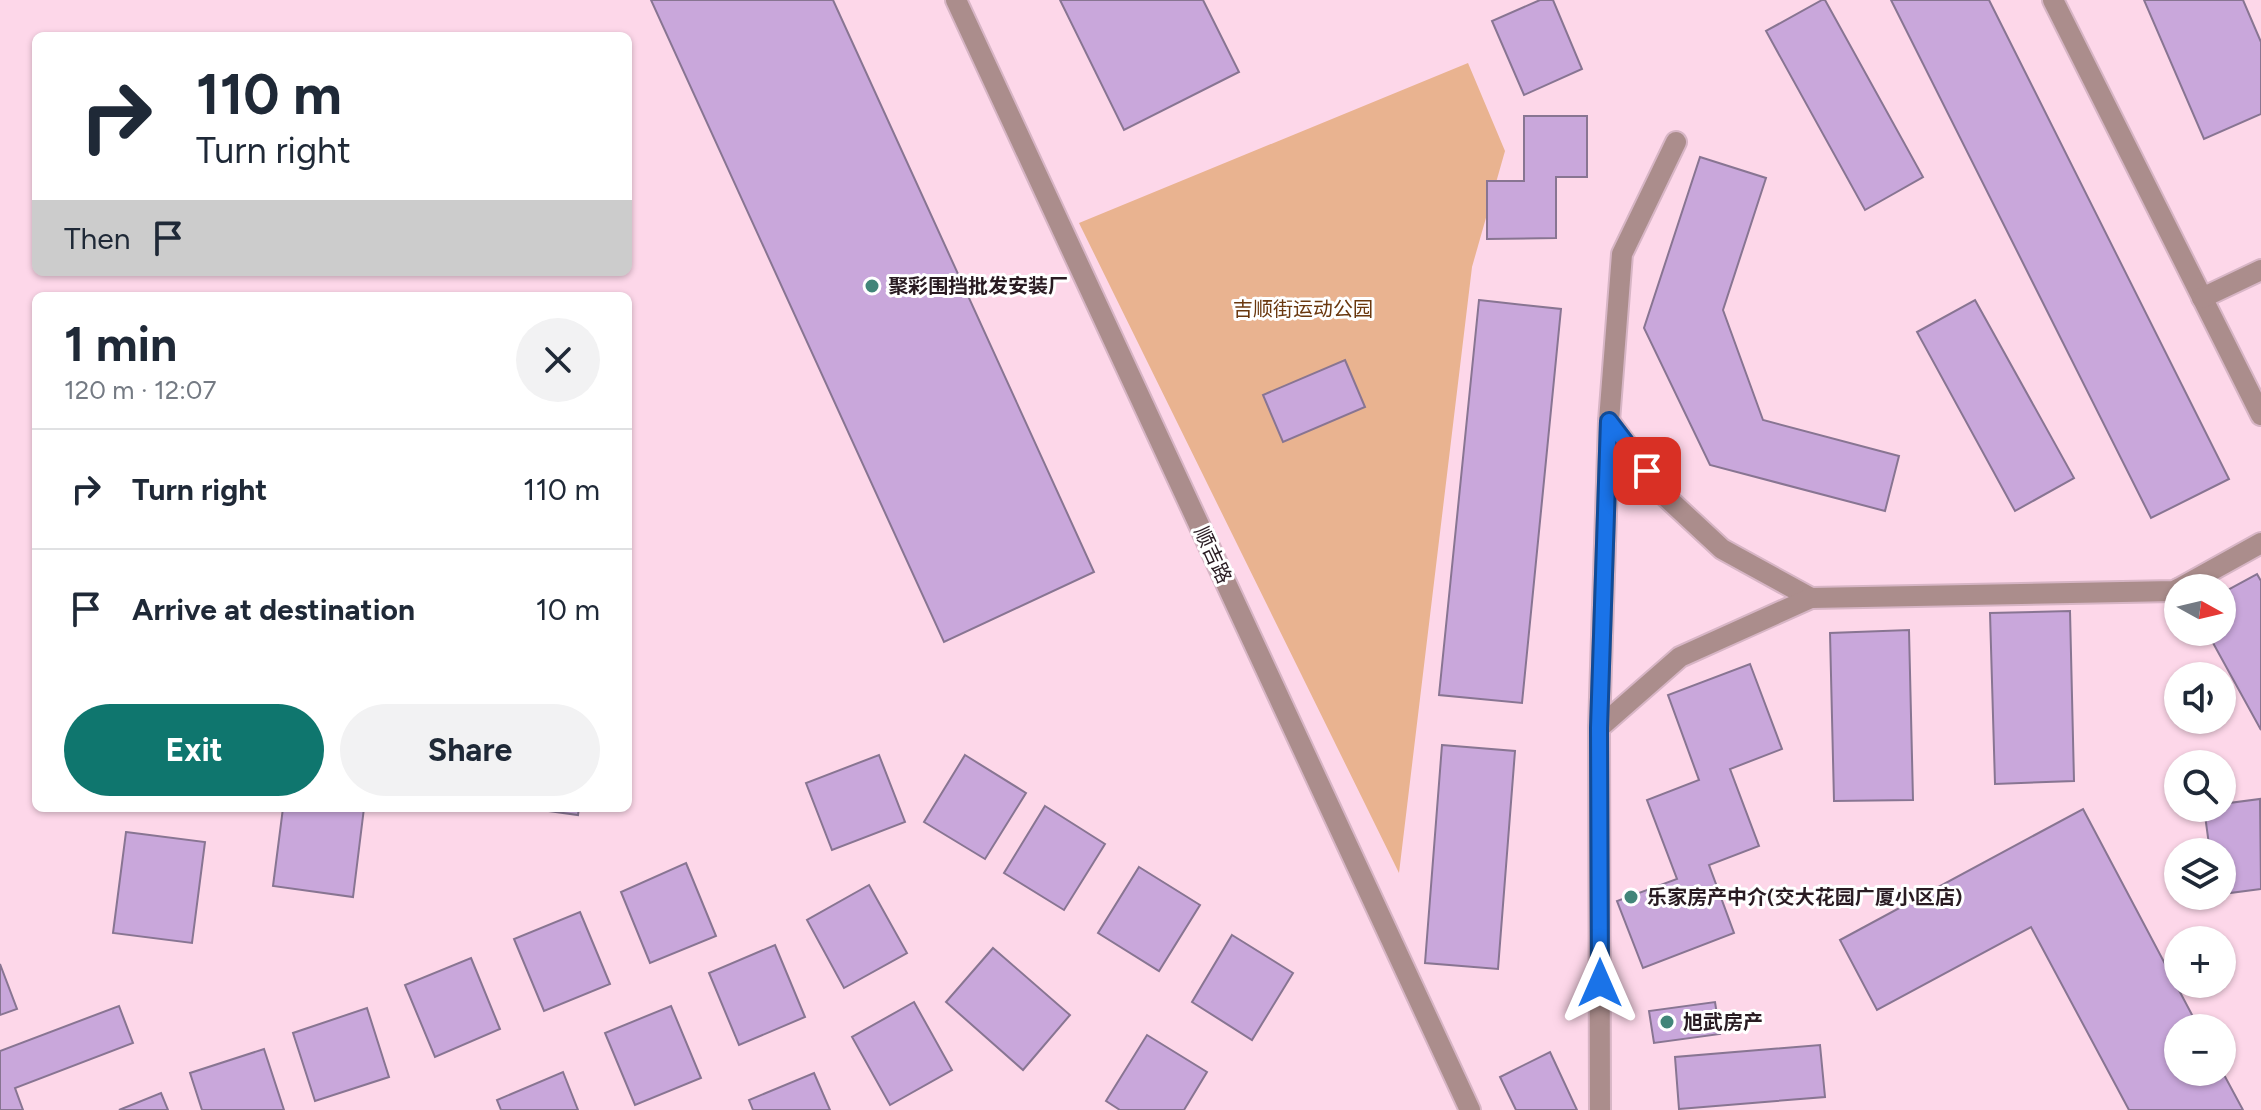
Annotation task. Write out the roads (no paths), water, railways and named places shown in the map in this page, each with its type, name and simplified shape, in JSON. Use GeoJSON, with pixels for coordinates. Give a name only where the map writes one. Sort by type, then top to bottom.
{"type":"FeatureCollection","features":[{"type":"Feature","properties":{"kind":"street","name":"顺吉路"},"geometry":{"type":"LineString","coordinates":[[956,0],[1470,1110]]}},
{"type":"Feature","properties":{"kind":"street"},"geometry":{"type":"LineString","coordinates":[[2053,0],[2261,415]]}},
{"type":"Feature","properties":{"kind":"street"},"geometry":{"type":"LineString","coordinates":[[1600,1110],[1599,728],[1609,421],[1622,254],[1676,142]]}},
{"type":"Feature","properties":{"kind":"street"},"geometry":{"type":"LineString","coordinates":[[2202,298],[2261,270]]}},
{"type":"Feature","properties":{"kind":"street"},"geometry":{"type":"LineString","coordinates":[[1609,421],[1665,496],[1722,549],[1811,598]]}},
{"type":"Feature","properties":{"kind":"street"},"geometry":{"type":"LineString","coordinates":[[2205,574],[2261,543]]}},
{"type":"Feature","properties":{"kind":"street"},"geometry":{"type":"LineString","coordinates":[[1599,728],[1680,657],[1811,598],[2164,591]]}},
{"type":"Feature","properties":{"kind":"place","name":"聚彩围挡批发安装厂"},"geometry":{"type":"Point","coordinates":[872,286]}},
{"type":"Feature","properties":{"kind":"place","name":"乐家房产中介(交大花园广厦小区店)"},"geometry":{"type":"Point","coordinates":[1631,897]}},
{"type":"Feature","properties":{"kind":"place","name":"旭武房产"},"geometry":{"type":"Point","coordinates":[1667,1022]}},
{"type":"Feature","properties":{"kind":"park label","name":"吉顺街运动公园"},"geometry":{"type":"Point","coordinates":[1303,309]}}]}
